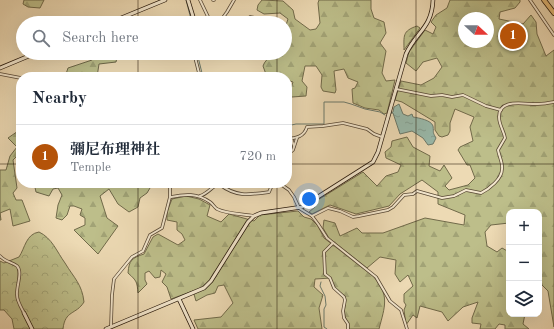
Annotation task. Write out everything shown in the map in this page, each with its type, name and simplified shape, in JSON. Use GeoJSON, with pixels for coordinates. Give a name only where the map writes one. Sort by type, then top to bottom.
{"type":"FeatureCollection","features":[{"type":"Feature","properties":{"kind":"highway"},"geometry":{"type":"LineString","coordinates":[[544,0],[554,14]]}},
{"type":"Feature","properties":{"kind":"street"},"geometry":{"type":"LineString","coordinates":[[126,16],[165,0]]}},
{"type":"Feature","properties":{"kind":"street"},"geometry":{"type":"LineString","coordinates":[[188,0],[193,16]]}},
{"type":"Feature","properties":{"kind":"street"},"geometry":{"type":"LineString","coordinates":[[200,0],[208,16]]}},
{"type":"Feature","properties":{"kind":"street"},"geometry":{"type":"LineString","coordinates":[[224,16],[234,0]]}},
{"type":"Feature","properties":{"kind":"street"},"geometry":{"type":"LineString","coordinates":[[106,329],[139,314],[179,299],[201,289],[209,283],[248,222],[254,216],[263,213],[299,208],[371,163],[376,157],[408,50],[431,17],[433,0]]}},
{"type":"Feature","properties":{"kind":"street"},"geometry":{"type":"LineString","coordinates":[[530,0],[554,35]]}},
{"type":"Feature","properties":{"kind":"street"},"geometry":{"type":"LineString","coordinates":[[0,68],[19,60]]}},
{"type":"Feature","properties":{"kind":"street"},"geometry":{"type":"LineString","coordinates":[[196,60],[199,72]]}},
{"type":"Feature","properties":{"kind":"street"},"geometry":{"type":"LineString","coordinates":[[0,74],[16,77]]}},
{"type":"Feature","properties":{"kind":"street"},"geometry":{"type":"LineString","coordinates":[[396,89],[431,96],[463,95],[486,106],[501,110]]}},
{"type":"Feature","properties":{"kind":"street"},"geometry":{"type":"LineString","coordinates":[[312,216],[328,208],[340,211],[352,217],[385,211],[393,207],[404,195],[413,194],[417,191],[442,198],[454,196],[466,190],[480,193],[485,191],[499,178],[502,169],[498,150],[506,138],[499,117],[501,110],[506,105],[514,103],[538,104],[554,102]]}},
{"type":"Feature","properties":{"kind":"street"},"geometry":{"type":"LineString","coordinates":[[292,138],[297,138],[305,133],[307,127],[323,126],[343,122],[367,129],[374,134],[382,136]]}},
{"type":"Feature","properties":{"kind":"street"},"geometry":{"type":"LineString","coordinates":[[292,151],[297,138]]}},
{"type":"Feature","properties":{"kind":"street"},"geometry":{"type":"LineString","coordinates":[[292,141],[294,146]]}},
{"type":"Feature","properties":{"kind":"street"},"geometry":{"type":"LineString","coordinates":[[112,327],[112,295],[114,279],[132,257],[143,252],[150,235],[162,228],[170,197],[170,188]]}},
{"type":"Feature","properties":{"kind":"street"},"geometry":{"type":"LineString","coordinates":[[198,196],[209,192],[212,188]]}},
{"type":"Feature","properties":{"kind":"street"},"geometry":{"type":"LineString","coordinates":[[228,188],[238,194],[250,195],[269,192],[271,188]]}},
{"type":"Feature","properties":{"kind":"street"},"geometry":{"type":"LineString","coordinates":[[286,188],[294,197],[299,208],[312,216],[327,238],[376,277],[390,301],[401,310],[404,324],[407,329]]}},
{"type":"Feature","properties":{"kind":"street"},"geometry":{"type":"LineString","coordinates":[[170,197],[185,194],[198,196],[210,202],[217,209],[254,216]]}},
{"type":"Feature","properties":{"kind":"street"},"geometry":{"type":"LineString","coordinates":[[333,243],[324,252],[325,273],[330,278],[334,288],[345,298],[343,311],[344,318],[348,324],[348,329]]}},
{"type":"Feature","properties":{"kind":"street"},"geometry":{"type":"LineString","coordinates":[[0,256],[5,261],[15,265],[18,268],[17,299],[32,329]]}},
{"type":"Feature","properties":{"kind":"street"},"geometry":{"type":"LineString","coordinates":[[179,299],[193,329]]}},
{"type":"Feature","properties":{"kind":"green space"},"geometry":{"type":"Polygon","coordinates":[[[24,0],[44,0],[40,8],[28,7],[23,4],[24,0]]]}},
{"type":"Feature","properties":{"kind":"green space"},"geometry":{"type":"Polygon","coordinates":[[[262,0],[283,1],[293,10],[295,19],[310,30],[316,29],[320,23],[319,0],[371,0],[371,9],[374,18],[384,22],[386,33],[380,43],[386,51],[382,73],[386,81],[395,80],[387,113],[384,114],[379,110],[365,108],[353,103],[352,89],[355,88],[358,82],[348,78],[344,69],[334,71],[335,93],[323,91],[321,87],[322,75],[316,66],[305,66],[302,81],[307,87],[306,96],[292,97],[292,72],[265,72],[263,66],[266,60],[292,60],[292,16],[284,16],[280,13],[264,14],[257,10],[258,5],[262,0]]]}},
{"type":"Feature","properties":{"kind":"green space"},"geometry":{"type":"Polygon","coordinates":[[[450,0],[520,0],[515,8],[500,12],[499,19],[523,24],[531,15],[536,22],[537,34],[546,56],[554,50],[554,327],[548,291],[542,285],[542,209],[506,209],[506,223],[491,225],[485,232],[487,246],[497,252],[502,248],[506,250],[506,317],[524,317],[523,324],[529,329],[505,329],[505,325],[499,324],[495,329],[480,329],[481,324],[472,323],[472,318],[478,302],[463,307],[448,321],[442,312],[420,306],[417,318],[413,315],[406,325],[404,310],[406,305],[404,302],[404,294],[413,286],[408,275],[400,282],[395,274],[396,260],[380,257],[367,268],[329,238],[323,228],[324,220],[335,223],[340,236],[357,228],[362,233],[383,233],[425,218],[464,225],[465,215],[438,204],[438,192],[422,180],[400,194],[389,206],[356,214],[330,205],[312,214],[309,212],[315,207],[313,203],[363,172],[377,186],[386,176],[398,172],[401,165],[386,158],[385,152],[391,147],[392,141],[407,137],[413,147],[430,156],[429,166],[440,171],[444,165],[452,178],[445,186],[449,190],[468,185],[475,178],[470,165],[467,165],[458,150],[460,147],[473,141],[470,127],[474,117],[455,109],[450,123],[450,131],[448,135],[442,137],[439,136],[435,130],[435,122],[402,102],[395,100],[401,81],[421,85],[434,78],[442,67],[437,58],[423,62],[416,71],[406,63],[409,52],[425,30],[433,34],[436,27],[431,22],[436,15],[447,8],[450,0]]]}},
{"type":"Feature","properties":{"kind":"green space"},"geometry":{"type":"Polygon","coordinates":[[[417,26],[420,28],[404,50],[406,32],[417,26]]]}},
{"type":"Feature","properties":{"kind":"green space"},"geometry":{"type":"Polygon","coordinates":[[[92,60],[116,60],[116,62],[99,64],[98,72],[67,72],[68,68],[92,60]]]}},
{"type":"Feature","properties":{"kind":"green space"},"geometry":{"type":"Polygon","coordinates":[[[16,132],[16,146],[8,138],[16,132]]]}},
{"type":"Feature","properties":{"kind":"green space"},"geometry":{"type":"Polygon","coordinates":[[[16,148],[16,157],[13,160],[17,188],[13,193],[16,200],[22,200],[30,221],[13,226],[10,209],[0,213],[0,170],[6,170],[10,156],[16,148]]]}},
{"type":"Feature","properties":{"kind":"green space"},"geometry":{"type":"Polygon","coordinates":[[[35,188],[58,188],[53,189],[49,196],[36,192],[35,188]]]}},
{"type":"Feature","properties":{"kind":"green space"},"geometry":{"type":"Polygon","coordinates":[[[58,188],[150,188],[147,193],[140,198],[138,207],[129,212],[118,204],[109,189],[100,196],[107,218],[118,226],[98,254],[74,230],[85,225],[85,218],[80,215],[82,209],[70,206],[67,215],[62,220],[56,218],[58,205],[62,195],[58,188]]]}},
{"type":"Feature","properties":{"kind":"green space"},"geometry":{"type":"Polygon","coordinates":[[[186,196],[199,199],[210,205],[207,216],[221,222],[229,214],[254,221],[260,215],[298,211],[304,217],[311,219],[318,226],[324,238],[373,276],[382,289],[385,301],[379,329],[349,329],[349,325],[345,318],[345,296],[336,289],[331,278],[315,279],[314,287],[323,295],[319,308],[322,329],[198,329],[194,320],[221,317],[233,303],[224,285],[218,286],[215,293],[207,295],[196,301],[193,291],[171,299],[167,287],[162,282],[166,274],[161,270],[160,277],[155,278],[149,271],[145,273],[145,280],[147,284],[138,293],[136,282],[128,273],[130,262],[134,258],[144,254],[153,237],[158,234],[178,245],[185,240],[182,234],[177,230],[177,222],[167,220],[167,212],[172,199],[186,196]]]}},
{"type":"Feature","properties":{"kind":"green space"},"geometry":{"type":"Polygon","coordinates":[[[39,232],[51,242],[74,277],[81,290],[84,302],[78,309],[68,316],[64,323],[63,329],[14,329],[12,319],[4,310],[0,310],[0,261],[4,263],[19,257],[31,235],[39,232]]]}},
{"type":"Feature","properties":{"kind":"water"},"geometry":{"type":"Polygon","coordinates":[[[399,104],[403,114],[408,116],[412,114],[413,117],[432,124],[436,138],[433,144],[428,145],[423,138],[412,131],[400,134],[393,113],[391,113],[393,112],[394,107],[399,104]]]}},
{"type":"Feature","properties":{"kind":"waterway"},"geometry":{"type":"LineString","coordinates":[[186,0],[190,16]]}},
{"type":"Feature","properties":{"kind":"waterway"},"geometry":{"type":"LineString","coordinates":[[199,60],[202,72]]}},
{"type":"Feature","properties":{"kind":"waterway"},"geometry":{"type":"LineString","coordinates":[[292,125],[324,124],[324,102],[344,102],[380,112],[385,115]]}},
{"type":"Feature","properties":{"kind":"waterway"},"geometry":{"type":"LineString","coordinates":[[321,282],[320,286],[325,296],[326,305],[324,309],[324,327],[327,329]]}},
{"type":"Feature","properties":{"kind":"place","name":"彌尼布理神社"},"geometry":{"type":"Point","coordinates":[513,36]}}]}
